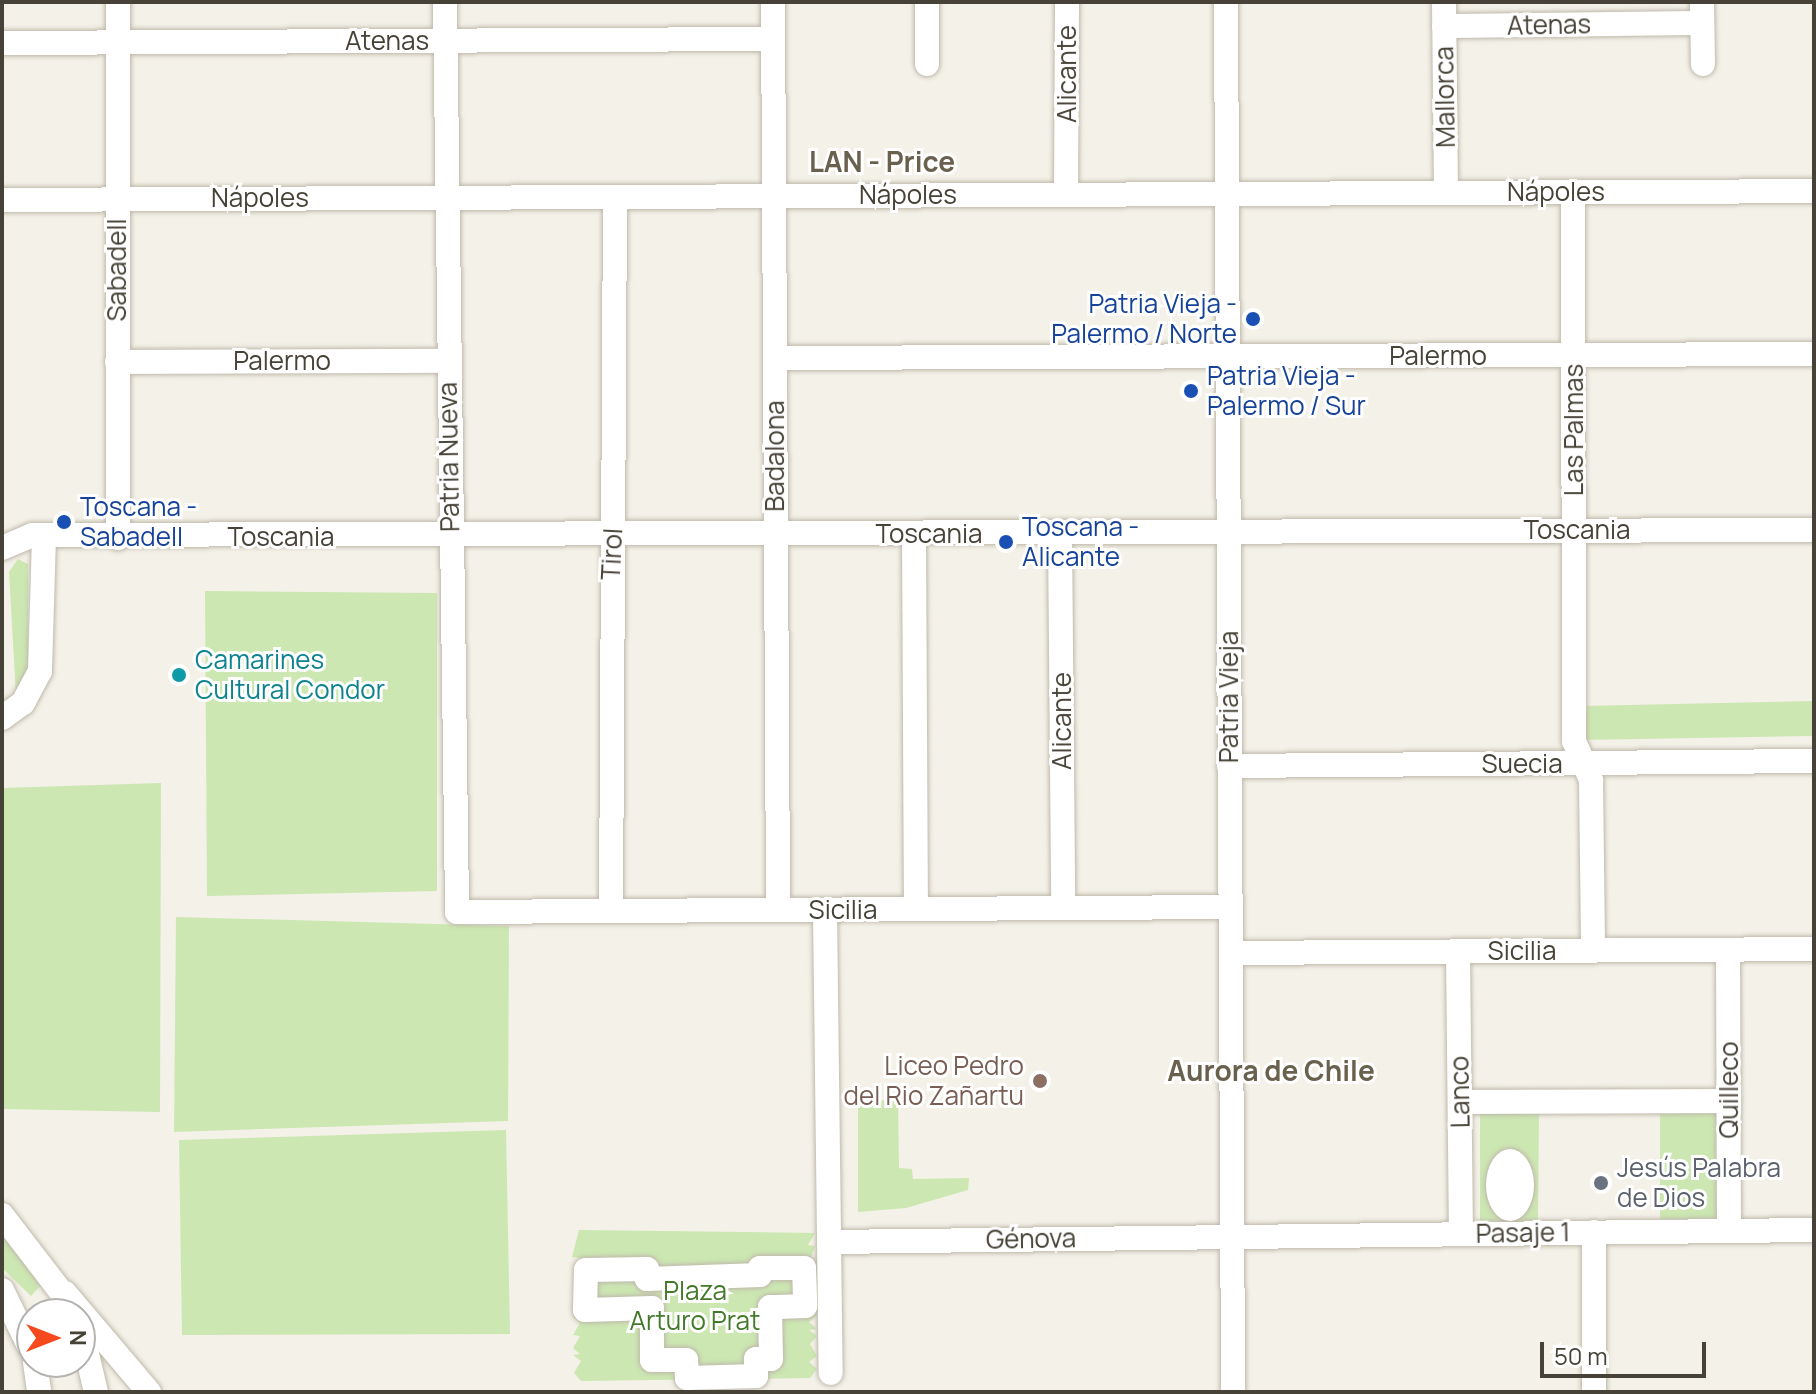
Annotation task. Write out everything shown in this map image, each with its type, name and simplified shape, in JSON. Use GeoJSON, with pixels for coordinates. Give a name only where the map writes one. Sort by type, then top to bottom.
{"type":"FeatureCollection","features":[{"type":"Feature","properties":{"kind":"street","name":"Sabadell"},"geometry":{"type":"LineString","coordinates":[[118,2],[118,538]]}},
{"type":"Feature","properties":{"kind":"street","name":"Patria Nueva"},"geometry":{"type":"LineString","coordinates":[[445,2],[448,536],[457,912]]}},
{"type":"Feature","properties":{"kind":"street","name":"Badalona"},"geometry":{"type":"LineString","coordinates":[[773,2],[778,910]]}},
{"type":"Feature","properties":{"kind":"street"},"geometry":{"type":"LineString","coordinates":[[927,2],[927,64]]}},
{"type":"Feature","properties":{"kind":"street","name":"Alicante"},"geometry":{"type":"LineString","coordinates":[[1066,194],[1067,2]]}},
{"type":"Feature","properties":{"kind":"street","name":"Patria Vieja"},"geometry":{"type":"LineString","coordinates":[[1226,2],[1233,1392]]}},
{"type":"Feature","properties":{"kind":"street","name":"Atenas"},"geometry":{"type":"LineString","coordinates":[[1444,14],[1702,13]]}},
{"type":"Feature","properties":{"kind":"street"},"geometry":{"type":"LineString","coordinates":[[1702,13],[1703,64]]}},
{"type":"Feature","properties":{"kind":"street","name":"Mallorca"},"geometry":{"type":"LineString","coordinates":[[1444,14],[1446,192]]}},
{"type":"Feature","properties":{"kind":"street","name":"Atenas"},"geometry":{"type":"LineString","coordinates":[[2,43],[773,39]]}},
{"type":"Feature","properties":{"kind":"street","name":"Nápoles"},"geometry":{"type":"LineString","coordinates":[[2,200],[1814,191]]}},
{"type":"Feature","properties":{"kind":"street","name":"Las Palmas"},"geometry":{"type":"LineString","coordinates":[[1573,192],[1574,741],[1581,763]]}},
{"type":"Feature","properties":{"kind":"street","name":"Tirol"},"geometry":{"type":"LineString","coordinates":[[611,911],[615,197]]}},
{"type":"Feature","properties":{"kind":"street","name":"Palermo"},"geometry":{"type":"LineString","coordinates":[[775,358],[1814,354]]}},
{"type":"Feature","properties":{"kind":"street","name":"Palermo"},"geometry":{"type":"LineString","coordinates":[[117,362],[447,361]]}},
{"type":"Feature","properties":{"kind":"street","name":"Toscania"},"geometry":{"type":"LineString","coordinates":[[2,548],[15,539],[1814,530]]}},
{"type":"Feature","properties":{"kind":"street","name":"Alicante"},"geometry":{"type":"LineString","coordinates":[[1060,533],[1063,908]]}},
{"type":"Feature","properties":{"kind":"street"},"geometry":{"type":"LineString","coordinates":[[914,534],[916,909]]}},
{"type":"Feature","properties":{"kind":"street"},"geometry":{"type":"LineString","coordinates":[[2,718],[23,703],[40,671],[44,539]]}},
{"type":"Feature","properties":{"kind":"street","name":"Suecia"},"geometry":{"type":"LineString","coordinates":[[1229,766],[1814,761]]}},
{"type":"Feature","properties":{"kind":"street"},"geometry":{"type":"LineString","coordinates":[[1581,763],[1591,780],[1593,951]]}},
{"type":"Feature","properties":{"kind":"street","name":"Sicilia"},"geometry":{"type":"LineString","coordinates":[[457,912],[1230,907]]}},
{"type":"Feature","properties":{"kind":"street"},"geometry":{"type":"LineString","coordinates":[[825,910],[831,1373]]}},
{"type":"Feature","properties":{"kind":"street","name":"Sicilia"},"geometry":{"type":"LineString","coordinates":[[1231,953],[1814,949]]}},
{"type":"Feature","properties":{"kind":"street","name":"Quilleco"},"geometry":{"type":"LineString","coordinates":[[1728,950],[1729,1231]]}},
{"type":"Feature","properties":{"kind":"street","name":"Lanco"},"geometry":{"type":"LineString","coordinates":[[1458,952],[1461,1233]]}},
{"type":"Feature","properties":{"kind":"street"},"geometry":{"type":"LineString","coordinates":[[1460,1102],[1729,1101]]}},
{"type":"Feature","properties":{"kind":"street"},"geometry":{"type":"LineString","coordinates":[[2,1215],[66,1298]]}},
{"type":"Feature","properties":{"kind":"street","name":"Pasaje 1"},"geometry":{"type":"LineString","coordinates":[[1232,1236],[1814,1230]]}},
{"type":"Feature","properties":{"kind":"street"},"geometry":{"type":"LineString","coordinates":[[1594,1232],[1594,1392]]}},
{"type":"Feature","properties":{"kind":"street","name":"Génova"},"geometry":{"type":"LineString","coordinates":[[829,1242],[1232,1236]]}},
{"type":"Feature","properties":{"kind":"street"},"geometry":{"type":"LineString","coordinates":[[804,1268],[805,1306],[770,1307],[771,1359],[756,1359],[756,1376],[687,1378],[686,1360],[652,1360],[652,1308],[585,1310],[586,1270],[647,1269],[647,1279],[804,1268]]}},
{"type":"Feature","properties":{"kind":"street"},"geometry":{"type":"LineString","coordinates":[[2,1290],[16,1319]]}},
{"type":"Feature","properties":{"kind":"street"},"geometry":{"type":"LineString","coordinates":[[96,1332],[149,1392]]}},
{"type":"Feature","properties":{"kind":"green space"},"geometry":{"type":"Polygon","coordinates":[[[18,559],[28,564],[28,687],[16,695],[9,572],[18,559]]]}},
{"type":"Feature","properties":{"kind":"green space"},"geometry":{"type":"Polygon","coordinates":[[[205,591],[437,593],[437,891],[207,896],[205,591]]]}},
{"type":"Feature","properties":{"kind":"green space"},"geometry":{"type":"Polygon","coordinates":[[[1814,701],[1814,736],[1582,740],[1582,706],[1814,701]]]}},
{"type":"Feature","properties":{"kind":"green space"},"geometry":{"type":"Polygon","coordinates":[[[161,783],[160,1112],[2,1109],[2,788],[161,783]]]}},
{"type":"Feature","properties":{"kind":"green space"},"geometry":{"type":"Polygon","coordinates":[[[176,917],[509,926],[508,1121],[174,1132],[176,917]]]}},
{"type":"Feature","properties":{"kind":"green space"},"geometry":{"type":"Polygon","coordinates":[[[898,1100],[899,1168],[912,1169],[913,1179],[969,1178],[968,1190],[906,1208],[858,1212],[858,1101],[898,1100]]]}},
{"type":"Feature","properties":{"kind":"green space"},"geometry":{"type":"Polygon","coordinates":[[[1716,1109],[1718,1219],[1660,1219],[1660,1110],[1716,1109]]]}},
{"type":"Feature","properties":{"kind":"green space"},"geometry":{"type":"Polygon","coordinates":[[[1480,1112],[1539,1112],[1538,1222],[1480,1221],[1480,1112]]]}},
{"type":"Feature","properties":{"kind":"green space"},"geometry":{"type":"Polygon","coordinates":[[[506,1130],[510,1334],[182,1335],[179,1140],[506,1130]]]}},
{"type":"Feature","properties":{"kind":"green space","name":"Plaza Arturo Prat"},"geometry":{"type":"Polygon","coordinates":[[[579,1230],[815,1233],[808,1245],[815,1246],[809,1263],[816,1316],[809,1322],[817,1329],[809,1330],[817,1336],[810,1344],[817,1356],[809,1362],[817,1369],[810,1378],[581,1381],[574,1373],[581,1361],[573,1355],[580,1354],[573,1348],[580,1336],[573,1335],[580,1323],[572,1316],[580,1315],[580,1258],[572,1257],[579,1230]]]}},
{"type":"Feature","properties":{"kind":"green space"},"geometry":{"type":"Polygon","coordinates":[[[2,1233],[41,1285],[31,1296],[2,1268],[2,1233]]]}},
{"type":"Feature","properties":{"kind":"place","name":"Patria Vieja - Palermo / Norte"},"geometry":{"type":"Point","coordinates":[1253,319]}},
{"type":"Feature","properties":{"kind":"place","name":"Patria Vieja - Palermo / Sur"},"geometry":{"type":"Point","coordinates":[1191,391]}},
{"type":"Feature","properties":{"kind":"place","name":"Toscana - Sabadell"},"geometry":{"type":"Point","coordinates":[64,522]}},
{"type":"Feature","properties":{"kind":"place","name":"Toscana - Alicante"},"geometry":{"type":"Point","coordinates":[1006,542]}},
{"type":"Feature","properties":{"kind":"place","name":"Camarines Cultural Condor"},"geometry":{"type":"Point","coordinates":[179,675]}},
{"type":"Feature","properties":{"kind":"place","name":"Liceo Pedro del Rio Zañartu"},"geometry":{"type":"Point","coordinates":[1040,1081]}},
{"type":"Feature","properties":{"kind":"place","name":"Jesús Palabra de Dios"},"geometry":{"type":"Point","coordinates":[1601,1183]}},
{"type":"Feature","properties":{"kind":"district","name":"LAN - Price"},"geometry":{"type":"Point","coordinates":[882,161]}},
{"type":"Feature","properties":{"kind":"district","name":"Aurora de Chile"},"geometry":{"type":"Point","coordinates":[1271,1070]}}]}
